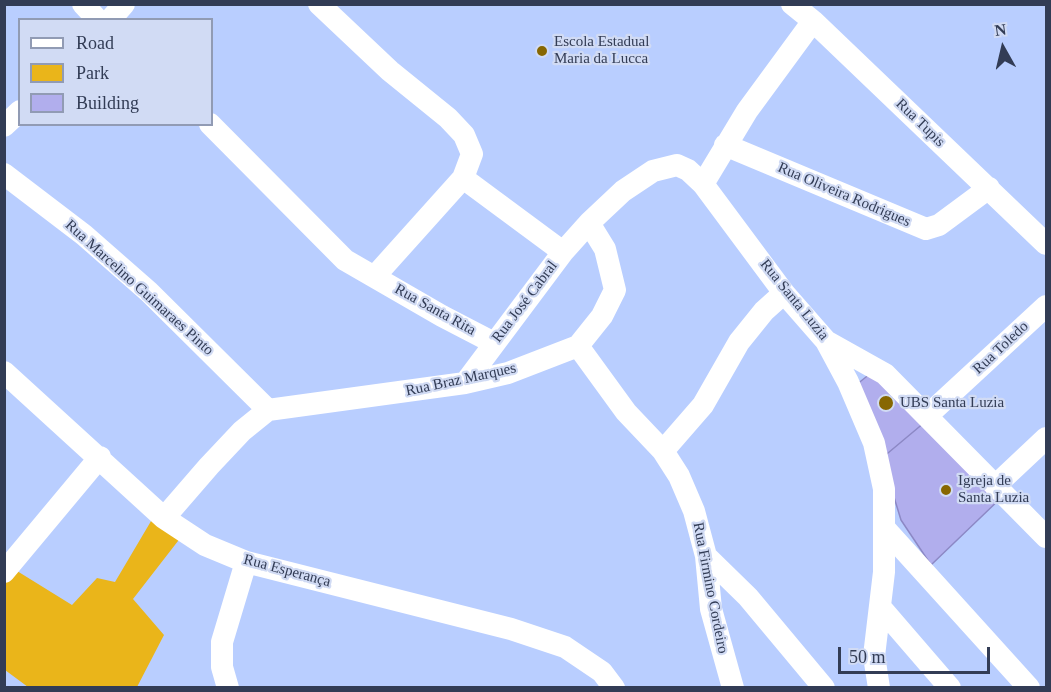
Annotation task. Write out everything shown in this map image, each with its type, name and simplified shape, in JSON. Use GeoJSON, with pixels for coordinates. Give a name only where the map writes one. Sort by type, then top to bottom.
{"type":"FeatureCollection","features":[{"type":"Feature","properties":{"kind":"street"},"geometry":{"type":"LineString","coordinates":[[83,4],[96,18]]}},
{"type":"Feature","properties":{"kind":"street"},"geometry":{"type":"LineString","coordinates":[[112,18],[124,4]]}},
{"type":"Feature","properties":{"kind":"street"},"geometry":{"type":"LineString","coordinates":[[319,4],[390,71],[448,118],[464,135],[472,154],[463,178],[375,276]]}},
{"type":"Feature","properties":{"kind":"street","name":"Rua Tupis"},"geometry":{"type":"LineString","coordinates":[[792,4],[813,21],[1047,244]]}},
{"type":"Feature","properties":{"kind":"street"},"geometry":{"type":"LineString","coordinates":[[578,346],[602,316],[615,290],[605,249],[589,223],[623,191],[653,171],[677,165],[695,177],[725,145],[768,81],[813,21]]}},
{"type":"Feature","properties":{"kind":"street"},"geometry":{"type":"LineString","coordinates":[[4,126],[18,113]]}},
{"type":"Feature","properties":{"kind":"street","name":"Rua Santa Rita"},"geometry":{"type":"LineString","coordinates":[[212,126],[345,260],[442,316],[494,342]]}},
{"type":"Feature","properties":{"kind":"street","name":"Rua Oliveira Rodrigues"},"geometry":{"type":"LineString","coordinates":[[725,145],[926,229],[939,225],[989,188]]}},
{"type":"Feature","properties":{"kind":"street","name":"Rua Marcelino Guimaraes Pinto"},"geometry":{"type":"LineString","coordinates":[[4,174],[84,235],[149,292],[268,410]]}},
{"type":"Feature","properties":{"kind":"street","name":"Rua Santa Luzia"},"geometry":{"type":"LineString","coordinates":[[695,177],[784,293],[826,341],[885,374],[1047,537]]}},
{"type":"Feature","properties":{"kind":"street"},"geometry":{"type":"LineString","coordinates":[[463,178],[563,252]]}},
{"type":"Feature","properties":{"kind":"street","name":"Rua José Cabral"},"geometry":{"type":"LineString","coordinates":[[465,383],[563,252],[589,223]]}},
{"type":"Feature","properties":{"kind":"street"},"geometry":{"type":"LineString","coordinates":[[663,451],[704,405],[739,342],[764,311],[784,293]]}},
{"type":"Feature","properties":{"kind":"street","name":"Rua Toledo"},"geometry":{"type":"LineString","coordinates":[[928,416],[1047,306]]}},
{"type":"Feature","properties":{"kind":"street"},"geometry":{"type":"LineString","coordinates":[[826,341],[848,382],[874,443],[884,489],[886,530],[881,608],[874,657],[879,687]]}},
{"type":"Feature","properties":{"kind":"street","name":"Rua Braz Marques"},"geometry":{"type":"LineString","coordinates":[[268,410],[465,383],[508,373],[578,346]]}},
{"type":"Feature","properties":{"kind":"street","name":"Rua Firmino Cordeiro"},"geometry":{"type":"LineString","coordinates":[[578,346],[626,412],[663,451],[679,476],[694,512],[706,556],[711,609],[733,687]]}},
{"type":"Feature","properties":{"kind":"street","name":"Rua Esperança"},"geometry":{"type":"LineString","coordinates":[[4,372],[100,457],[164,518],[205,545],[246,562],[511,629],[565,647],[602,672],[614,687]]}},
{"type":"Feature","properties":{"kind":"street"},"geometry":{"type":"LineString","coordinates":[[164,518],[242,431],[268,410]]}},
{"type":"Feature","properties":{"kind":"street"},"geometry":{"type":"LineString","coordinates":[[995,486],[1047,438]]}},
{"type":"Feature","properties":{"kind":"street"},"geometry":{"type":"LineString","coordinates":[[4,572],[100,457]]}},
{"type":"Feature","properties":{"kind":"street"},"geometry":{"type":"LineString","coordinates":[[886,530],[1029,687]]}},
{"type":"Feature","properties":{"kind":"street"},"geometry":{"type":"LineString","coordinates":[[706,556],[748,597],[824,687]]}},
{"type":"Feature","properties":{"kind":"street"},"geometry":{"type":"LineString","coordinates":[[228,687],[222,667],[222,642],[246,562]]}},
{"type":"Feature","properties":{"kind":"street"},"geometry":{"type":"LineString","coordinates":[[881,608],[950,687]]}},
{"type":"Feature","properties":{"kind":"green space"},"geometry":{"type":"Polygon","coordinates":[[[157,511],[185,532],[133,599],[164,635],[137,687],[28,687],[5,670],[4,572],[9,566],[72,605],[97,578],[115,582],[157,511]]]}},
{"type":"Feature","properties":{"kind":"building","name":"UBS Santa Luzia"},"geometry":{"type":"Polygon","coordinates":[[[876,369],[931,417],[882,458],[851,389],[876,369]]]}},
{"type":"Feature","properties":{"kind":"building","name":"Igreja de Santa Luzia"},"geometry":{"type":"Polygon","coordinates":[[[931,417],[1004,495],[931,565],[901,520],[882,458],[931,417]]]}},
{"type":"Feature","properties":{"kind":"place","name":"Escola Estadual Maria da Lucca"},"geometry":{"type":"Point","coordinates":[542,51]}},
{"type":"Feature","properties":{"kind":"place","name":"UBS Santa Luzia"},"geometry":{"type":"Point","coordinates":[886,403]}},
{"type":"Feature","properties":{"kind":"place","name":"Igreja de Santa Luzia"},"geometry":{"type":"Point","coordinates":[946,490]}}]}
